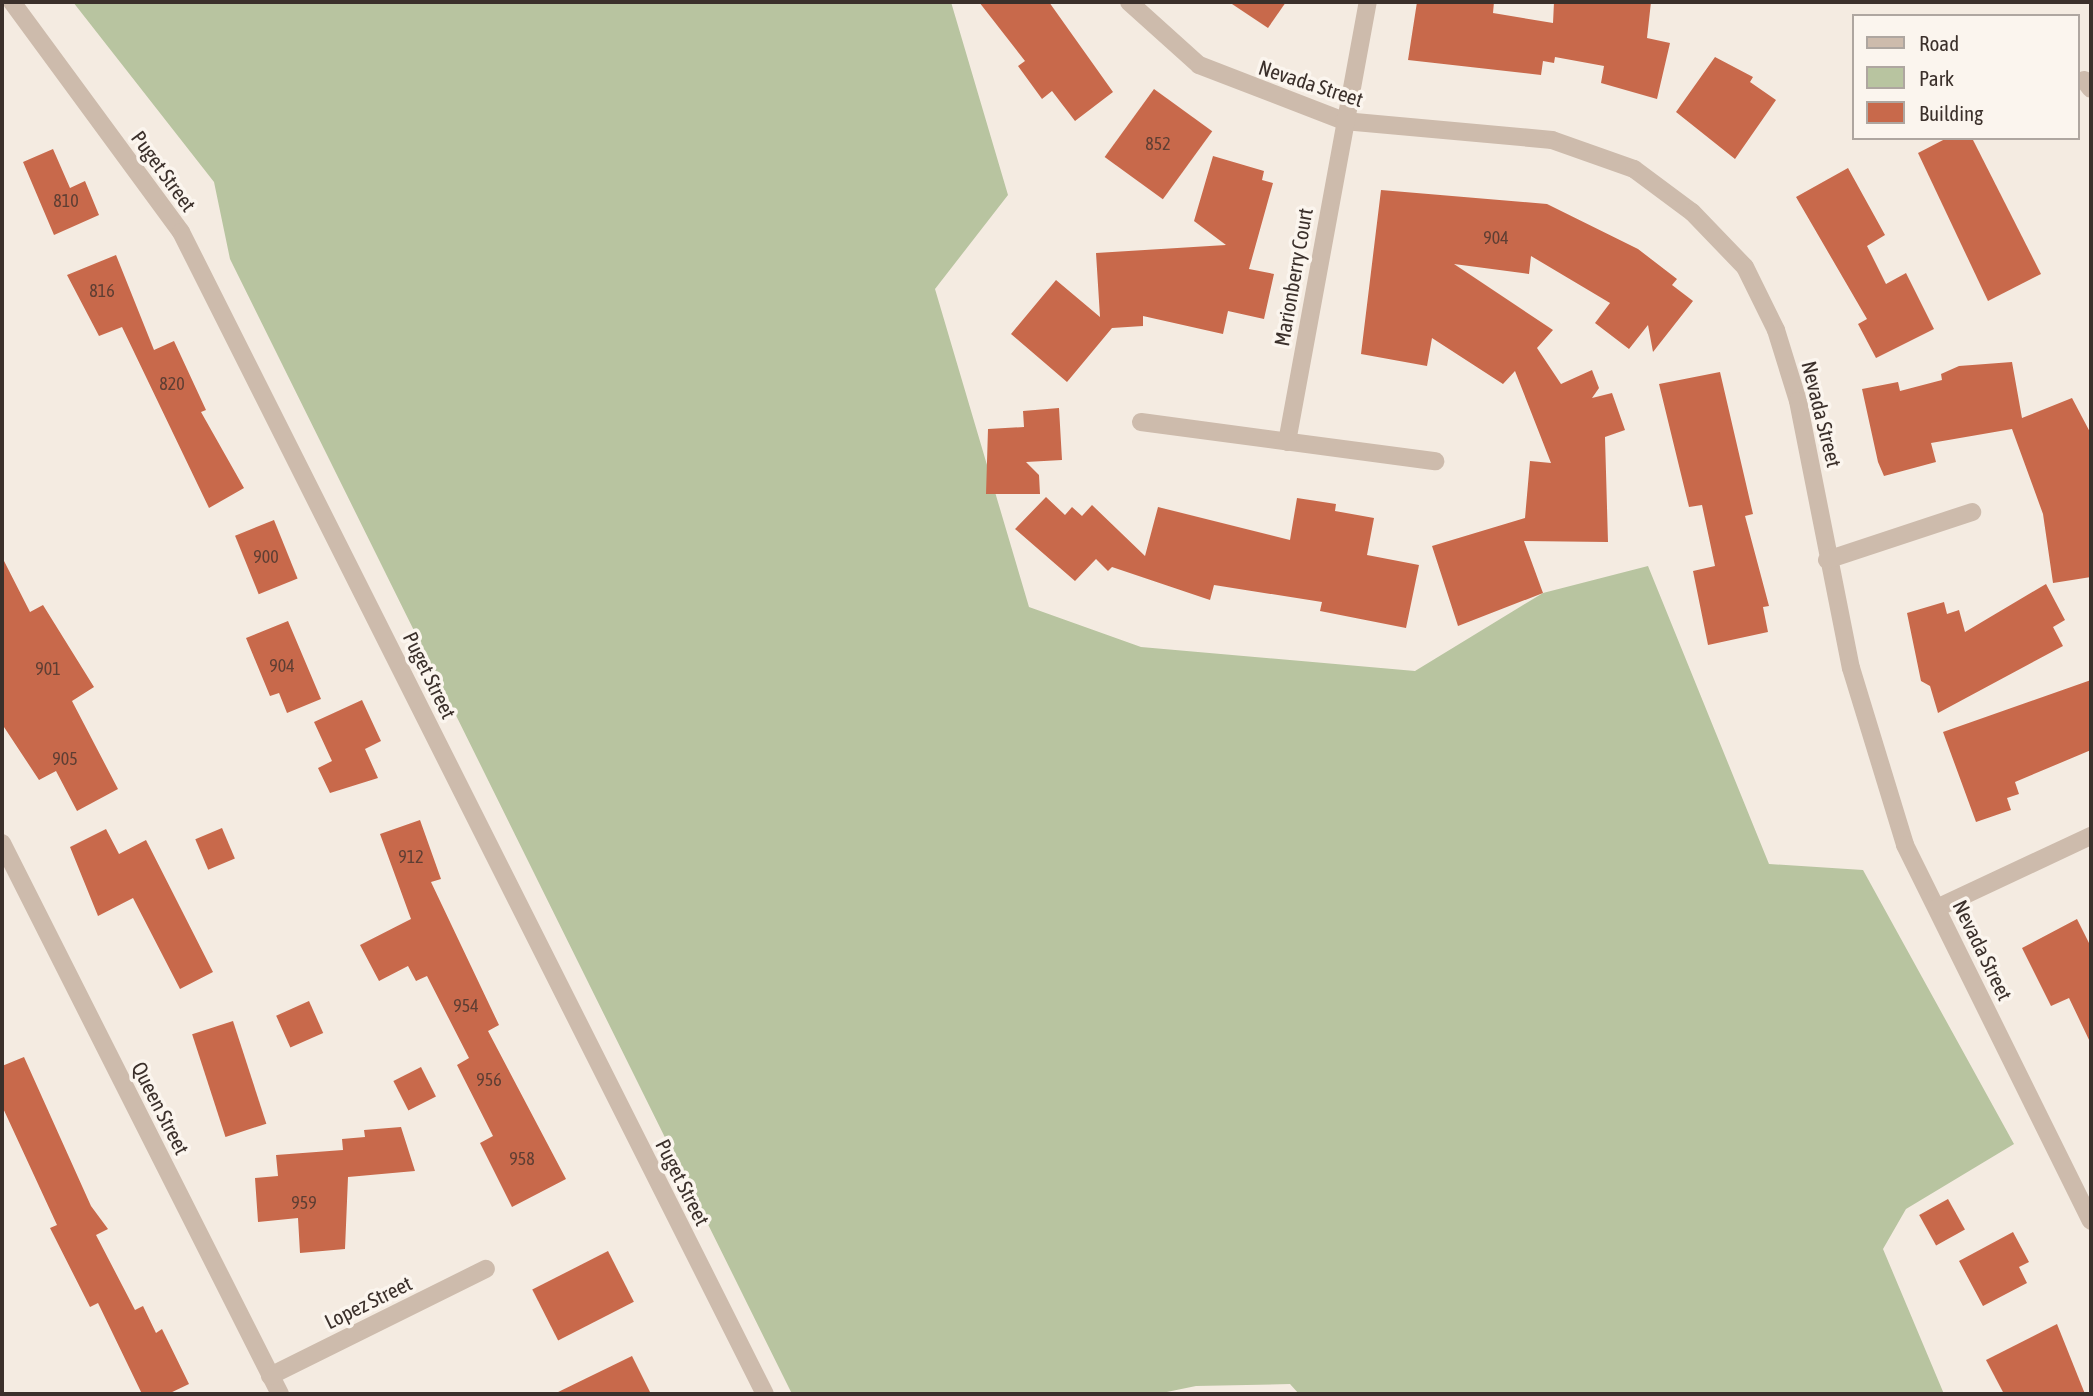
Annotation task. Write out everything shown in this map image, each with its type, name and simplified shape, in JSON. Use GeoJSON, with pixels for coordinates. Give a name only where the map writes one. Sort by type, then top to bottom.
{"type":"FeatureCollection","features":[{"type":"Feature","properties":{"kind":"street","name":"Puget Street"},"geometry":{"type":"LineString","coordinates":[[12,2],[181,232],[765,1394]]}},
{"type":"Feature","properties":{"kind":"street","name":"Nevada Street"},"geometry":{"type":"LineString","coordinates":[[1129,2],[1199,65],[1344,121],[1552,140],[1634,169],[1692,212],[1745,267],[1776,330],[1811,462],[1827,559],[1874,748],[1905,845],[2091,1221]]}},
{"type":"Feature","properties":{"kind":"street","name":"Marionberry Court"},"geometry":{"type":"LineString","coordinates":[[1287,442],[1368,2]]}},
{"type":"Feature","properties":{"kind":"street"},"geometry":{"type":"LineString","coordinates":[[1141,422],[1435,461]]}},
{"type":"Feature","properties":{"kind":"street"},"geometry":{"type":"LineString","coordinates":[[1827,559],[1972,512]]}},
{"type":"Feature","properties":{"kind":"street"},"geometry":{"type":"LineString","coordinates":[[1937,908],[2091,836]]}},
{"type":"Feature","properties":{"kind":"street","name":"Queen Street"},"geometry":{"type":"LineString","coordinates":[[2,843],[280,1394]]}},
{"type":"Feature","properties":{"kind":"street","name":"Lopez Street"},"geometry":{"type":"LineString","coordinates":[[270,1376],[486,1269]]}},
{"type":"Feature","properties":{"kind":"green space"},"geometry":{"type":"Polygon","coordinates":[[[73,2],[951,2],[1008,195],[935,289],[1029,607],[1141,647],[1415,671],[1543,593],[1648,566],[1769,864],[1863,870],[2014,1144],[1906,1209],[1883,1249],[1944,1394],[1299,1394],[1290,1384],[1196,1386],[1157,1394],[792,1394],[230,259],[214,182],[73,2]]]}},
{"type":"Feature","properties":{"kind":"building"},"geometry":{"type":"Polygon","coordinates":[[[979,2],[1049,2],[1113,92],[1075,121],[1052,91],[1042,99],[1018,66],[1025,61],[979,2]]]}},
{"type":"Feature","properties":{"kind":"building"},"geometry":{"type":"Polygon","coordinates":[[[1229,2],[1286,2],[1268,28],[1229,2]]]}},
{"type":"Feature","properties":{"kind":"building"},"geometry":{"type":"Polygon","coordinates":[[[1417,2],[1494,2],[1493,13],[1553,23],[1554,2],[1651,2],[1647,38],[1670,43],[1657,99],[1601,83],[1604,66],[1555,57],[1554,63],[1543,61],[1541,75],[1408,60],[1417,2]]]}},
{"type":"Feature","properties":{"kind":"building"},"geometry":{"type":"Polygon","coordinates":[[[1715,57],[1753,77],[1750,82],[1776,100],[1735,159],[1676,112],[1715,57]]]}},
{"type":"Feature","properties":{"kind":"building"},"geometry":{"type":"Polygon","coordinates":[[[1154,89],[1212,131],[1163,199],[1105,157],[1154,89]]]}},
{"type":"Feature","properties":{"kind":"building"},"geometry":{"type":"Polygon","coordinates":[[[1943,140],[1973,140],[2041,274],[1988,301],[1918,153],[1943,140]]]}},
{"type":"Feature","properties":{"kind":"building"},"geometry":{"type":"Polygon","coordinates":[[[53,149],[70,188],[85,181],[99,215],[54,235],[23,162],[53,149]]]}},
{"type":"Feature","properties":{"kind":"building"},"geometry":{"type":"Polygon","coordinates":[[[1213,156],[1264,171],[1262,180],[1273,183],[1249,269],[1274,274],[1264,319],[1228,311],[1223,334],[1143,316],[1143,326],[1112,328],[1067,382],[1011,334],[1056,280],[1100,317],[1096,253],[1226,245],[1194,221],[1213,156]]]}},
{"type":"Feature","properties":{"kind":"building"},"geometry":{"type":"Polygon","coordinates":[[[1848,168],[1885,235],[1867,246],[1886,284],[1906,273],[1934,329],[1876,358],[1858,324],[1867,319],[1796,197],[1848,168]]]}},
{"type":"Feature","properties":{"kind":"building"},"geometry":{"type":"Polygon","coordinates":[[[1381,190],[1547,204],[1638,249],[1677,279],[1672,285],[1693,301],[1653,352],[1648,325],[1629,349],[1595,323],[1610,303],[1531,256],[1529,274],[1454,264],[1553,330],[1537,348],[1561,384],[1592,370],[1599,388],[1592,398],[1612,393],[1625,430],[1605,437],[1608,542],[1524,541],[1543,593],[1458,626],[1432,546],[1525,518],[1530,461],[1551,463],[1515,371],[1503,384],[1432,338],[1427,366],[1361,354],[1381,190]]]}},
{"type":"Feature","properties":{"kind":"building"},"geometry":{"type":"Polygon","coordinates":[[[116,255],[154,350],[174,341],[206,410],[201,412],[244,488],[209,508],[122,327],[99,336],[67,275],[116,255]]]}},
{"type":"Feature","properties":{"kind":"building"},"geometry":{"type":"Polygon","coordinates":[[[2012,362],[2022,418],[2072,398],[2091,434],[2091,577],[2053,583],[2043,514],[2012,429],[1931,443],[1936,462],[1884,476],[1878,462],[1862,389],[1898,382],[1900,391],[1942,380],[1941,374],[1959,366],[2012,362]]]}},
{"type":"Feature","properties":{"kind":"building"},"geometry":{"type":"Polygon","coordinates":[[[1720,372],[1753,514],[1745,516],[1769,606],[1763,607],[1768,632],[1708,645],[1693,571],[1715,566],[1702,505],[1689,507],[1659,384],[1720,372]]]}},
{"type":"Feature","properties":{"kind":"building"},"geometry":{"type":"Polygon","coordinates":[[[1059,408],[1062,460],[1026,462],[1039,475],[1040,494],[986,494],[988,429],[1024,427],[1023,411],[1059,408]]]}},
{"type":"Feature","properties":{"kind":"building"},"geometry":{"type":"Polygon","coordinates":[[[1046,497],[1065,515],[1072,507],[1082,516],[1092,505],[1145,556],[1158,507],[1290,540],[1297,498],[1336,504],[1335,511],[1374,518],[1367,555],[1419,565],[1406,628],[1320,611],[1322,602],[1214,585],[1210,600],[1112,567],[1108,571],[1096,559],[1075,581],[1015,529],[1046,497]]]}},
{"type":"Feature","properties":{"kind":"building"},"geometry":{"type":"Polygon","coordinates":[[[274,520],[298,578],[259,594],[235,536],[274,520]]]}},
{"type":"Feature","properties":{"kind":"building"},"geometry":{"type":"Polygon","coordinates":[[[2,557],[30,612],[43,605],[94,687],[72,701],[118,789],[77,811],[56,771],[39,780],[2,724],[2,557]]]}},
{"type":"Feature","properties":{"kind":"building"},"geometry":{"type":"Polygon","coordinates":[[[2046,584],[2065,620],[2053,627],[2063,646],[1938,713],[1930,686],[1921,681],[1907,613],[1944,602],[1947,614],[1959,610],[1965,632],[2046,584]]]}},
{"type":"Feature","properties":{"kind":"building"},"geometry":{"type":"Polygon","coordinates":[[[288,621],[321,699],[287,713],[279,693],[270,696],[246,638],[288,621]]]}},
{"type":"Feature","properties":{"kind":"building"},"geometry":{"type":"Polygon","coordinates":[[[2091,680],[2091,750],[2015,782],[2019,794],[2007,798],[2011,810],[1976,822],[1943,732],[2091,680]]]}},
{"type":"Feature","properties":{"kind":"building"},"geometry":{"type":"Polygon","coordinates":[[[362,700],[381,741],[365,749],[378,778],[330,793],[318,768],[332,761],[314,722],[362,700]]]}},
{"type":"Feature","properties":{"kind":"building"},"geometry":{"type":"Polygon","coordinates":[[[420,820],[441,879],[431,882],[499,1025],[488,1031],[566,1179],[512,1207],[480,1143],[493,1136],[457,1065],[469,1058],[427,976],[416,981],[408,966],[379,981],[360,945],[411,919],[380,834],[420,820]]]}},
{"type":"Feature","properties":{"kind":"building"},"geometry":{"type":"Polygon","coordinates":[[[222,828],[235,858],[208,870],[195,839],[222,828]]]}},
{"type":"Feature","properties":{"kind":"building"},"geometry":{"type":"Polygon","coordinates":[[[106,829],[119,854],[146,840],[213,972],[180,989],[133,898],[98,916],[70,847],[106,829]]]}},
{"type":"Feature","properties":{"kind":"building"},"geometry":{"type":"Polygon","coordinates":[[[2077,919],[2091,947],[2091,1044],[2069,998],[2051,1006],[2022,948],[2077,919]]]}},
{"type":"Feature","properties":{"kind":"building"},"geometry":{"type":"Polygon","coordinates":[[[309,1001],[323,1033],[290,1048],[276,1016],[309,1001]]]}},
{"type":"Feature","properties":{"kind":"building"},"geometry":{"type":"Polygon","coordinates":[[[233,1021],[266,1124],[225,1137],[192,1034],[233,1021]]]}},
{"type":"Feature","properties":{"kind":"building"},"geometry":{"type":"Polygon","coordinates":[[[24,1057],[91,1206],[108,1229],[96,1235],[135,1310],[143,1306],[156,1333],[162,1329],[189,1384],[168,1394],[142,1394],[98,1303],[90,1307],[50,1228],[57,1225],[2,1106],[2,1066],[24,1057]]]}},
{"type":"Feature","properties":{"kind":"building"},"geometry":{"type":"Polygon","coordinates":[[[421,1067],[436,1096],[408,1110],[393,1081],[421,1067]]]}},
{"type":"Feature","properties":{"kind":"building"},"geometry":{"type":"Polygon","coordinates":[[[401,1127],[415,1171],[348,1177],[345,1249],[300,1253],[298,1218],[258,1222],[255,1178],[278,1176],[276,1155],[343,1150],[342,1139],[365,1137],[364,1130],[401,1127]]]}},
{"type":"Feature","properties":{"kind":"building"},"geometry":{"type":"Polygon","coordinates":[[[1948,1199],[1965,1230],[1936,1246],[1919,1215],[1948,1199]]]}},
{"type":"Feature","properties":{"kind":"building"},"geometry":{"type":"Polygon","coordinates":[[[2013,1232],[2029,1262],[2019,1267],[2027,1283],[1983,1306],[1959,1261],[2013,1232]]]}},
{"type":"Feature","properties":{"kind":"building"},"geometry":{"type":"Polygon","coordinates":[[[608,1251],[634,1302],[558,1340],[532,1290],[608,1251]]]}},
{"type":"Feature","properties":{"kind":"building"},"geometry":{"type":"Polygon","coordinates":[[[2057,1324],[2085,1394],[2004,1394],[1986,1360],[2057,1324]]]}},
{"type":"Feature","properties":{"kind":"building"},"geometry":{"type":"Polygon","coordinates":[[[632,1356],[651,1394],[554,1394],[632,1356]]]}}]}
